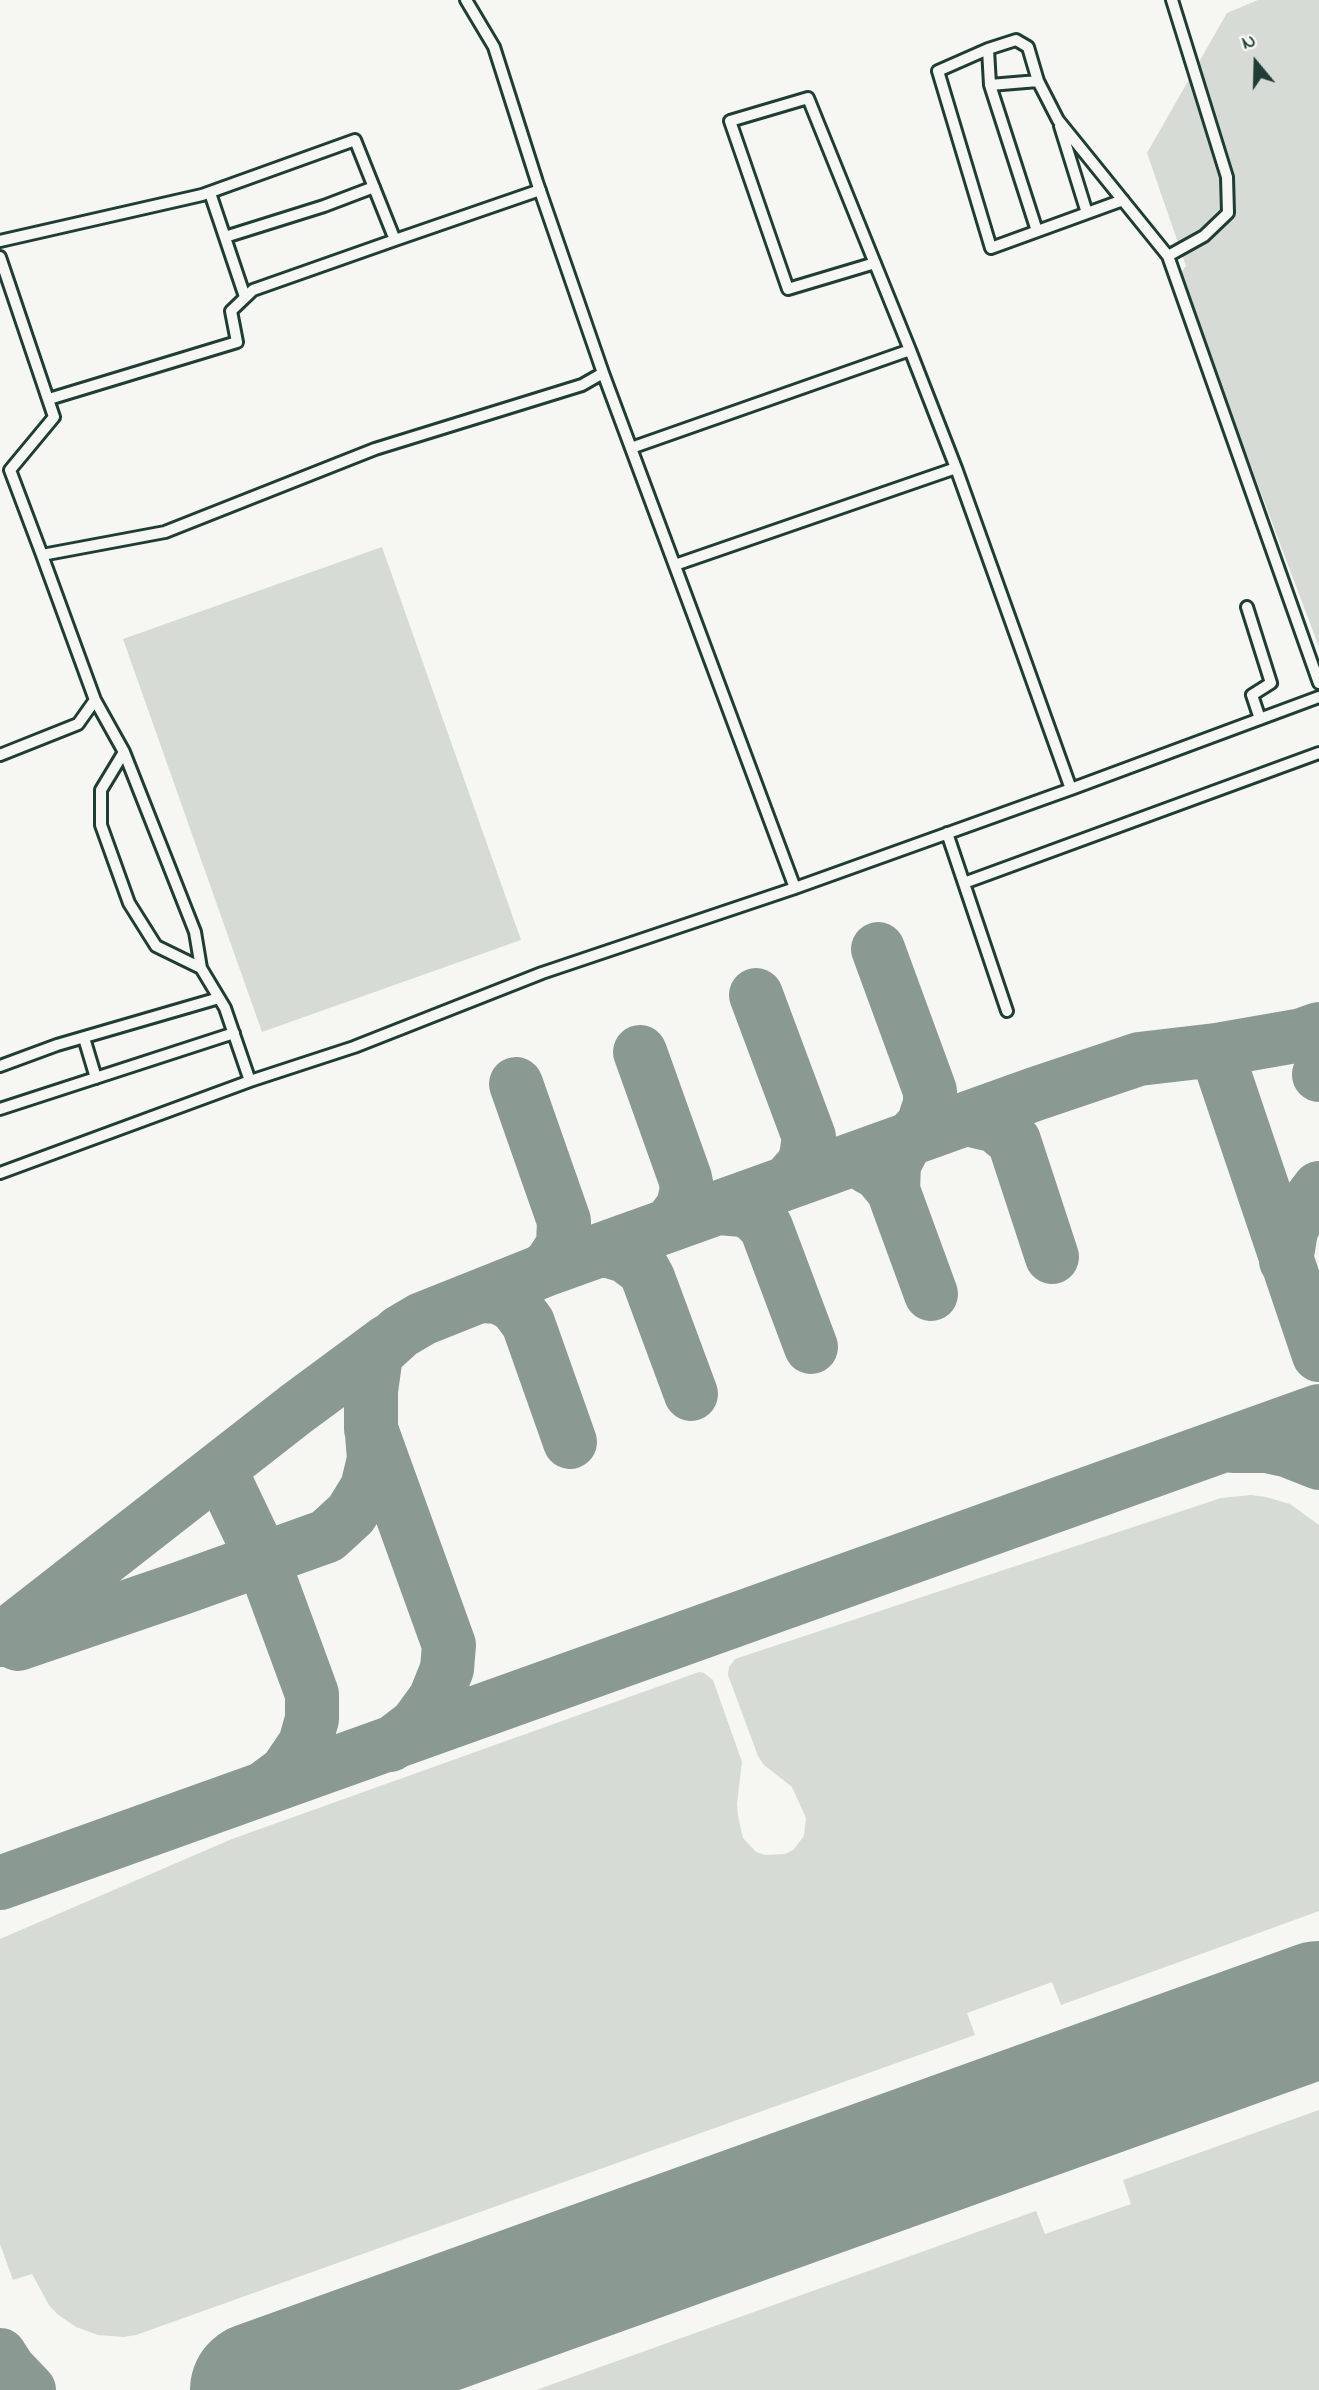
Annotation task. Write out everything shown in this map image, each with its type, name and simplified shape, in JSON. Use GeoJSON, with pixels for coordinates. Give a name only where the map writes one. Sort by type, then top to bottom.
{"type":"FeatureCollection","features":[{"type":"Feature","properties":{"kind":"lane"},"geometry":{"type":"LineString","coordinates":[[466,0],[494,47],[603,373],[795,888]]}},
{"type":"Feature","properties":{"kind":"lane"},"geometry":{"type":"LineString","coordinates":[[1168,256],[1204,236],[1228,213],[1227,177],[1172,0]]}},
{"type":"Feature","properties":{"kind":"lane"},"geometry":{"type":"LineString","coordinates":[[1087,213],[1058,120],[1038,81],[1028,47],[1016,40],[938,71],[991,248],[1123,200]]}},
{"type":"Feature","properties":{"kind":"lane"},"geometry":{"type":"LineString","coordinates":[[988,50],[990,85],[1037,231]]}},
{"type":"Feature","properties":{"kind":"lane"},"geometry":{"type":"LineString","coordinates":[[990,85],[1038,81]]}},
{"type":"Feature","properties":{"kind":"lane"},"geometry":{"type":"LineString","coordinates":[[875,264],[788,289],[730,121],[808,98],[910,350],[956,468],[1071,789]]}},
{"type":"Feature","properties":{"kind":"lane"},"geometry":{"type":"LineString","coordinates":[[1058,120],[1168,256],[1319,683]]}},
{"type":"Feature","properties":{"kind":"lane"},"geometry":{"type":"LineString","coordinates":[[0,241],[209,193],[355,140],[395,240]]}},
{"type":"Feature","properties":{"kind":"lane"},"geometry":{"type":"LineString","coordinates":[[225,237],[324,206],[374,187]]}},
{"type":"Feature","properties":{"kind":"lane"},"geometry":{"type":"LineString","coordinates":[[49,399],[237,342],[231,311],[253,290],[540,190]]}},
{"type":"Feature","properties":{"kind":"lane"},"geometry":{"type":"LineString","coordinates":[[209,193],[245,297]]}},
{"type":"Feature","properties":{"kind":"lane"},"geometry":{"type":"LineString","coordinates":[[0,257],[54,417],[10,470],[95,700],[124,752],[195,932],[201,968],[219,998],[250,1081]]}},
{"type":"Feature","properties":{"kind":"lane"},"geometry":{"type":"LineString","coordinates":[[631,449],[910,350]]}},
{"type":"Feature","properties":{"kind":"lane"},"geometry":{"type":"LineString","coordinates":[[42,555],[165,532],[375,449],[582,385],[603,373]]}},
{"type":"Feature","properties":{"kind":"lane"},"geometry":{"type":"LineString","coordinates":[[675,565],[956,468]]}},
{"type":"Feature","properties":{"kind":"lane"},"geometry":{"type":"LineString","coordinates":[[1247,607],[1272,683],[1252,695],[1260,719]]}},
{"type":"Feature","properties":{"kind":"lane"},"geometry":{"type":"LineString","coordinates":[[0,1173],[250,1081],[354,1047],[542,973],[947,834],[1319,696]]}},
{"type":"Feature","properties":{"kind":"lane"},"geometry":{"type":"LineString","coordinates":[[0,755],[78,724],[95,700]]}},
{"type":"Feature","properties":{"kind":"lane"},"geometry":{"type":"LineString","coordinates":[[124,752],[102,790],[101,825],[129,903],[156,946],[201,968]]}},
{"type":"Feature","properties":{"kind":"lane"},"geometry":{"type":"LineString","coordinates":[[964,883],[1319,753]]}},
{"type":"Feature","properties":{"kind":"lane"},"geometry":{"type":"LineString","coordinates":[[947,834],[1007,1011]]}},
{"type":"Feature","properties":{"kind":"lane"},"geometry":{"type":"LineString","coordinates":[[0,1066],[219,998]]}},
{"type":"Feature","properties":{"kind":"lane"},"geometry":{"type":"LineString","coordinates":[[0,1109],[233,1033]]}},
{"type":"Feature","properties":{"kind":"lane"},"geometry":{"type":"LineString","coordinates":[[84,1038],[96,1078]]}},
{"type":"Feature","properties":{"kind":"shaded area"},"geometry":{"type":"Polygon","coordinates":[[[1258,0],[1319,0],[1319,647],[1179,275],[1186,266],[1147,153],[1227,13],[1258,0]]]}},
{"type":"Feature","properties":{"kind":"shaded area"},"geometry":{"type":"Polygon","coordinates":[[[382,547],[521,940],[262,1032],[123,639],[382,547]]]}},
{"type":"Feature","properties":{"kind":"shaded area"},"geometry":{"type":"Polygon","coordinates":[[[1251,1495],[1290,1504],[1319,1525],[1319,1911],[1061,2005],[1052,1982],[967,2013],[975,2035],[136,2335],[98,2335],[76,2327],[49,2305],[32,2274],[13,2280],[0,2244],[0,1939],[232,1839],[699,1672],[713,1680],[742,1762],[737,1803],[743,1838],[756,1852],[765,1855],[785,1854],[793,1850],[804,1836],[806,1818],[792,1787],[764,1765],[758,1756],[728,1675],[729,1667],[735,1659],[1221,1498],[1251,1495]]]}},
{"type":"Feature","properties":{"kind":"shaded area"},"geometry":{"type":"Polygon","coordinates":[[[1319,2110],[1319,2390],[536,2390],[1036,2211],[1045,2234],[1131,2204],[1123,2180],[1319,2110]]]}},
{"type":"Feature","properties":{"kind":"taxiway"},"geometry":{"type":"LineString","coordinates":[[878,949],[930,1091],[930,1104],[923,1125],[903,1147],[894,1164],[893,1190]]}},
{"type":"Feature","properties":{"kind":"taxiway"},"geometry":{"type":"LineString","coordinates":[[756,995],[809,1137],[802,1166],[787,1183]]}},
{"type":"Feature","properties":{"kind":"taxiway"},"geometry":{"type":"LineString","coordinates":[[390,1745],[416,1725],[435,1699],[447,1669],[449,1645],[371,1429],[371,1391],[375,1362],[378,1352],[400,1332],[422,1319],[550,1268],[1139,1059],[1216,1050],[1302,1035],[1319,1029]]}},
{"type":"Feature","properties":{"kind":"taxiway"},"geometry":{"type":"LineString","coordinates":[[1216,1050],[1319,1355]]}},
{"type":"Feature","properties":{"kind":"taxiway"},"geometry":{"type":"LineString","coordinates":[[640,1052],[687,1188],[683,1207],[671,1223],[662,1228]]}},
{"type":"Feature","properties":{"kind":"taxiway"},"geometry":{"type":"LineString","coordinates":[[516,1084],[564,1221],[563,1245],[551,1264],[542,1271]]}},
{"type":"Feature","properties":{"kind":"taxiway"},"geometry":{"type":"LineString","coordinates":[[967,1119],[996,1126],[1014,1141],[1052,1257]]}},
{"type":"Feature","properties":{"kind":"taxiway"},"geometry":{"type":"LineString","coordinates":[[868,1167],[879,1173],[893,1190],[931,1294]]}},
{"type":"Feature","properties":{"kind":"taxiway"},"geometry":{"type":"LineString","coordinates":[[1286,1261],[1291,1231],[1297,1217],[1319,1188]]}},
{"type":"Feature","properties":{"kind":"taxiway"},"geometry":{"type":"LineString","coordinates":[[719,1208],[743,1210],[754,1215],[766,1227],[811,1347]]}},
{"type":"Feature","properties":{"kind":"taxiway"},"geometry":{"type":"LineString","coordinates":[[600,1251],[626,1256],[643,1269],[691,1394]]}},
{"type":"Feature","properties":{"kind":"taxiway"},"geometry":{"type":"LineString","coordinates":[[482,1296],[498,1297],[507,1301],[516,1307],[528,1323],[570,1442]]}},
{"type":"Feature","properties":{"kind":"taxiway"},"geometry":{"type":"LineString","coordinates":[[0,1640],[296,1409],[388,1341]]}},
{"type":"Feature","properties":{"kind":"taxiway"},"geometry":{"type":"LineString","coordinates":[[0,1883],[1319,1411]]}},
{"type":"Feature","properties":{"kind":"taxiway"},"geometry":{"type":"LineString","coordinates":[[18,1644],[327,1536],[351,1514],[367,1488],[374,1459],[372,1434]]}},
{"type":"Feature","properties":{"kind":"taxiway"},"geometry":{"type":"LineString","coordinates":[[1233,1446],[1267,1446],[1286,1450],[1319,1463]]}},
{"type":"Feature","properties":{"kind":"taxiway"},"geometry":{"type":"LineString","coordinates":[[220,1470],[262,1558],[312,1694],[312,1719],[305,1744],[286,1772],[263,1789]]}},
{"type":"Feature","properties":{"kind":"taxiway"},"geometry":{"type":"LineString","coordinates":[[0,2355],[29,2390]]}},
{"type":"Feature","properties":{"kind":"runway"},"geometry":{"type":"LineString","coordinates":[[258,2390],[1319,2009]]}}]}
